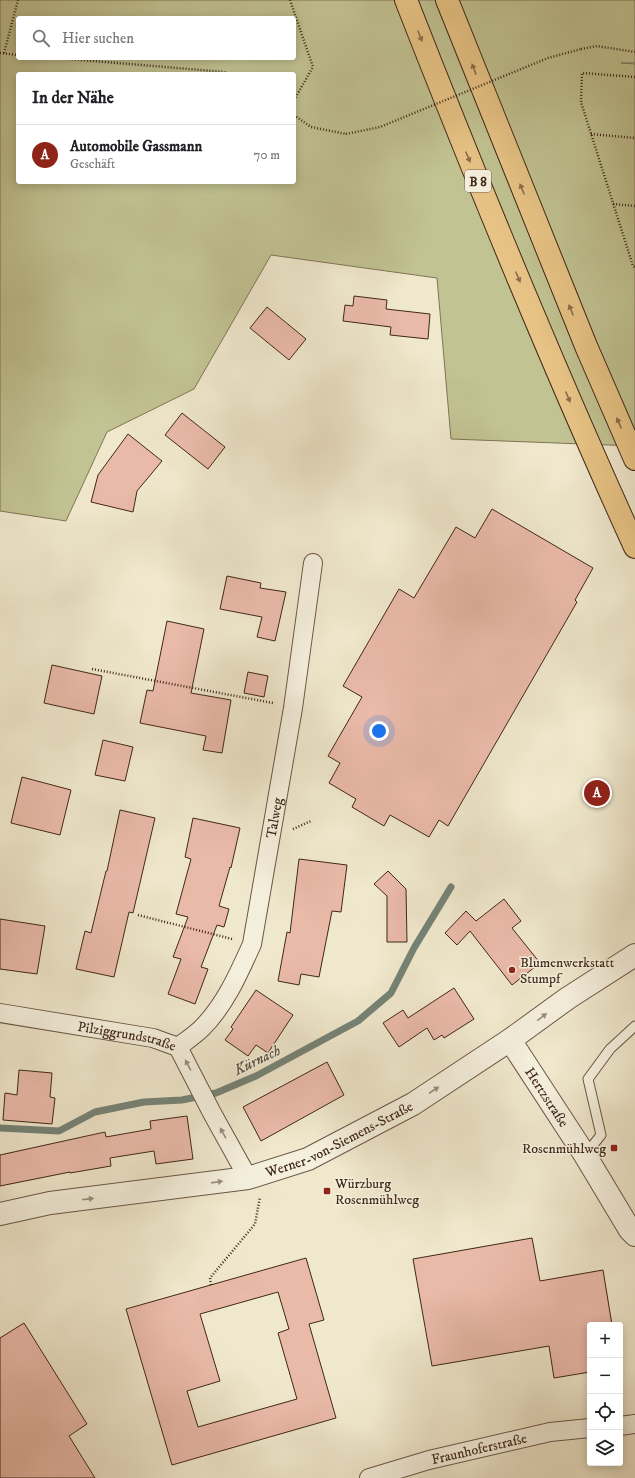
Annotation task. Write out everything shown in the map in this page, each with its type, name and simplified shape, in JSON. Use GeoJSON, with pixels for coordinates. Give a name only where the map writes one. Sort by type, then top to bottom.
{"type":"FeatureCollection","features":[{"type":"Feature","properties":{"kind":"highway","name":"B 8"},"geometry":{"type":"LineString","coordinates":[[406,0],[465,149],[553,361],[593,456],[635,547]]}},
{"type":"Feature","properties":{"kind":"highway"},"geometry":{"type":"LineString","coordinates":[[447,0],[586,346],[635,459]]}},
{"type":"Feature","properties":{"kind":"street","name":"Talweg"},"geometry":{"type":"LineString","coordinates":[[178,1047],[202,1028],[221,1003],[239,972],[252,944],[293,708],[314,563]]}},
{"type":"Feature","properties":{"kind":"street","name":"Werner-von-Siemens-Straße"},"geometry":{"type":"LineString","coordinates":[[0,1214],[50,1203],[248,1178],[308,1159],[413,1104],[510,1040],[568,998],[635,955]]}},
{"type":"Feature","properties":{"kind":"street","name":"Pilziggrundstraße"},"geometry":{"type":"LineString","coordinates":[[0,1013],[153,1038],[178,1047],[212,1114],[248,1178]]}},
{"type":"Feature","properties":{"kind":"street","name":"Hertzstraße"},"geometry":{"type":"LineString","coordinates":[[510,1040],[585,1155],[630,1230],[635,1235]]}},
{"type":"Feature","properties":{"kind":"street"},"geometry":{"type":"LineString","coordinates":[[0,1229],[50,1203]]}},
{"type":"Feature","properties":{"kind":"street"},"geometry":{"type":"LineString","coordinates":[[623,1426],[635,1424]]}},
{"type":"Feature","properties":{"kind":"street","name":"Fraunhoferstraße"},"geometry":{"type":"LineString","coordinates":[[369,1478],[429,1460],[550,1432],[587,1428]]}},
{"type":"Feature","properties":{"kind":"lane"},"geometry":{"type":"LineString","coordinates":[[585,1155],[601,1135],[588,1079],[610,1049],[635,1026]]}},
{"type":"Feature","properties":{"kind":"path"},"geometry":{"type":"LineString","coordinates":[[4,53],[18,0]]}},
{"type":"Feature","properties":{"kind":"path"},"geometry":{"type":"LineString","coordinates":[[290,0],[295,16]]}},
{"type":"Feature","properties":{"kind":"path"},"geometry":{"type":"LineString","coordinates":[[296,17],[313,67],[296,97]]}},
{"type":"Feature","properties":{"kind":"path"},"geometry":{"type":"LineString","coordinates":[[296,116],[311,127],[346,134],[380,127],[548,58],[597,46],[635,52]]}},
{"type":"Feature","properties":{"kind":"path"},"geometry":{"type":"LineString","coordinates":[[0,53],[16,55]]}},
{"type":"Feature","properties":{"kind":"path"},"geometry":{"type":"LineString","coordinates":[[81,60],[224,72]]}},
{"type":"Feature","properties":{"kind":"path"},"geometry":{"type":"LineString","coordinates":[[635,77],[582,73],[580,102],[633,266],[635,267]]}},
{"type":"Feature","properties":{"kind":"path"},"geometry":{"type":"LineString","coordinates":[[591,134],[635,138]]}},
{"type":"Feature","properties":{"kind":"path"},"geometry":{"type":"LineString","coordinates":[[613,204],[635,206]]}},
{"type":"Feature","properties":{"kind":"path"},"geometry":{"type":"LineString","coordinates":[[92,669],[293,708]]}},
{"type":"Feature","properties":{"kind":"path"},"geometry":{"type":"LineString","coordinates":[[138,915],[252,944]]}},
{"type":"Feature","properties":{"kind":"path"},"geometry":{"type":"LineString","coordinates":[[211,1285],[210,1278],[255,1224],[259,1206]]}},
{"type":"Feature","properties":{"kind":"green space"},"geometry":{"type":"Polygon","coordinates":[[[0,0],[635,0],[635,63],[621,63],[635,64],[635,446],[451,439],[437,278],[271,255],[194,389],[107,432],[66,521],[0,511],[0,0]]]}},
{"type":"Feature","properties":{"kind":"building"},"geometry":{"type":"Polygon","coordinates":[[[354,296],[387,300],[386,309],[430,314],[428,339],[390,335],[391,327],[343,321],[345,305],[353,306],[354,296]]]}},
{"type":"Feature","properties":{"kind":"building"},"geometry":{"type":"Polygon","coordinates":[[[267,307],[306,339],[289,360],[250,328],[267,307]]]}},
{"type":"Feature","properties":{"kind":"building"},"geometry":{"type":"Polygon","coordinates":[[[182,413],[225,447],[208,469],[165,435],[182,413]]]}},
{"type":"Feature","properties":{"kind":"building"},"geometry":{"type":"Polygon","coordinates":[[[128,434],[162,461],[137,491],[133,512],[91,502],[98,475],[128,434]]]}},
{"type":"Feature","properties":{"kind":"building"},"geometry":{"type":"Polygon","coordinates":[[[492,509],[593,568],[575,600],[577,602],[448,826],[439,820],[429,837],[390,815],[384,826],[352,807],[356,799],[329,783],[340,763],[328,756],[362,697],[343,686],[399,589],[414,598],[456,527],[475,538],[492,509]]]}},
{"type":"Feature","properties":{"kind":"building"},"geometry":{"type":"Polygon","coordinates":[[[227,576],[261,583],[260,588],[286,592],[275,641],[257,637],[262,617],[220,609],[227,576]]]}},
{"type":"Feature","properties":{"kind":"building"},"geometry":{"type":"Polygon","coordinates":[[[167,621],[204,629],[191,693],[231,700],[222,753],[203,750],[206,736],[140,723],[147,690],[153,691],[167,621]]]}},
{"type":"Feature","properties":{"kind":"building"},"geometry":{"type":"Polygon","coordinates":[[[52,665],[102,676],[94,714],[44,703],[52,665]]]}},
{"type":"Feature","properties":{"kind":"building"},"geometry":{"type":"Polygon","coordinates":[[[248,672],[268,676],[264,697],[244,693],[248,672]]]}},
{"type":"Feature","properties":{"kind":"building"},"geometry":{"type":"Polygon","coordinates":[[[103,740],[133,747],[125,781],[95,775],[103,740]]]}},
{"type":"Feature","properties":{"kind":"building"},"geometry":{"type":"Polygon","coordinates":[[[22,777],[71,790],[60,835],[11,823],[22,777]]]}},
{"type":"Feature","properties":{"kind":"building"},"geometry":{"type":"Polygon","coordinates":[[[120,810],[155,818],[133,913],[129,912],[114,977],[76,969],[85,931],[91,933],[107,871],[120,810]]]}},
{"type":"Feature","properties":{"kind":"building"},"geometry":{"type":"Polygon","coordinates":[[[193,818],[240,828],[231,868],[230,867],[219,906],[229,909],[224,927],[217,925],[201,967],[208,969],[195,1004],[168,994],[181,959],[173,957],[188,917],[176,914],[191,859],[185,857],[193,818]]]}},
{"type":"Feature","properties":{"kind":"building"},"geometry":{"type":"Polygon","coordinates":[[[299,859],[347,865],[341,912],[332,911],[319,977],[301,974],[299,985],[278,981],[287,932],[290,933],[299,859]]]}},
{"type":"Feature","properties":{"kind":"building"},"geometry":{"type":"Polygon","coordinates":[[[388,871],[406,889],[407,942],[387,942],[387,896],[374,884],[388,871]]]}},
{"type":"Feature","properties":{"kind":"building"},"geometry":{"type":"Polygon","coordinates":[[[504,899],[521,921],[512,928],[540,963],[512,985],[470,931],[457,945],[445,933],[466,911],[476,921],[504,899]]]}},
{"type":"Feature","properties":{"kind":"building"},"geometry":{"type":"Polygon","coordinates":[[[0,919],[45,926],[37,974],[0,969],[0,919]]]}},
{"type":"Feature","properties":{"kind":"building"},"geometry":{"type":"Polygon","coordinates":[[[454,988],[474,1019],[444,1038],[442,1035],[434,1040],[427,1028],[399,1047],[383,1023],[403,1010],[408,1018],[454,988]]]}},
{"type":"Feature","properties":{"kind":"building"},"geometry":{"type":"Polygon","coordinates":[[[256,990],[293,1015],[268,1053],[256,1045],[248,1056],[225,1040],[233,1029],[231,1027],[256,990]]]}},
{"type":"Feature","properties":{"kind":"building"},"geometry":{"type":"Polygon","coordinates":[[[327,1062],[344,1095],[261,1141],[243,1107],[327,1062]]]}},
{"type":"Feature","properties":{"kind":"building"},"geometry":{"type":"Polygon","coordinates":[[[19,1070],[52,1073],[50,1097],[55,1098],[52,1124],[3,1120],[5,1093],[17,1095],[19,1070]]]}},
{"type":"Feature","properties":{"kind":"building"},"geometry":{"type":"Polygon","coordinates":[[[187,1116],[193,1159],[156,1164],[154,1151],[110,1158],[111,1166],[70,1172],[0,1186],[0,1155],[105,1132],[106,1137],[151,1129],[150,1121],[187,1116]]]}},
{"type":"Feature","properties":{"kind":"building"},"geometry":{"type":"Polygon","coordinates":[[[532,1238],[540,1281],[603,1270],[612,1322],[587,1322],[587,1372],[554,1378],[549,1346],[432,1366],[413,1259],[532,1238]]]}},
{"type":"Feature","properties":{"kind":"building"},"geometry":{"type":"Polygon","coordinates":[[[306,1258],[324,1320],[309,1324],[336,1418],[172,1465],[126,1309],[306,1258]],[[278,1292],[200,1314],[220,1381],[187,1391],[198,1427],[297,1399],[278,1333],[289,1329],[278,1292]]]}},
{"type":"Feature","properties":{"kind":"building"},"geometry":{"type":"Polygon","coordinates":[[[24,1323],[87,1424],[69,1436],[95,1478],[0,1478],[0,1338],[24,1323]]]}},
{"type":"Feature","properties":{"kind":"waterway","name":"Kürnach"},"geometry":{"type":"LineString","coordinates":[[0,1128],[59,1131],[95,1112],[144,1102],[182,1100],[216,1093],[256,1076],[358,1021],[391,993],[414,948],[451,887]]}},
{"type":"Feature","properties":{"kind":"place","name":"Automobile Gassmann"},"geometry":{"type":"Point","coordinates":[597,793]}},
{"type":"Feature","properties":{"kind":"place","name":"Blumenwerkstatt Stumpf"},"geometry":{"type":"Point","coordinates":[512,970]}},
{"type":"Feature","properties":{"kind":"place","name":"Rosenmühlweg"},"geometry":{"type":"Point","coordinates":[614,1148]}},
{"type":"Feature","properties":{"kind":"place","name":"Würzburg Rosenmühlweg"},"geometry":{"type":"Point","coordinates":[327,1191]}}]}
